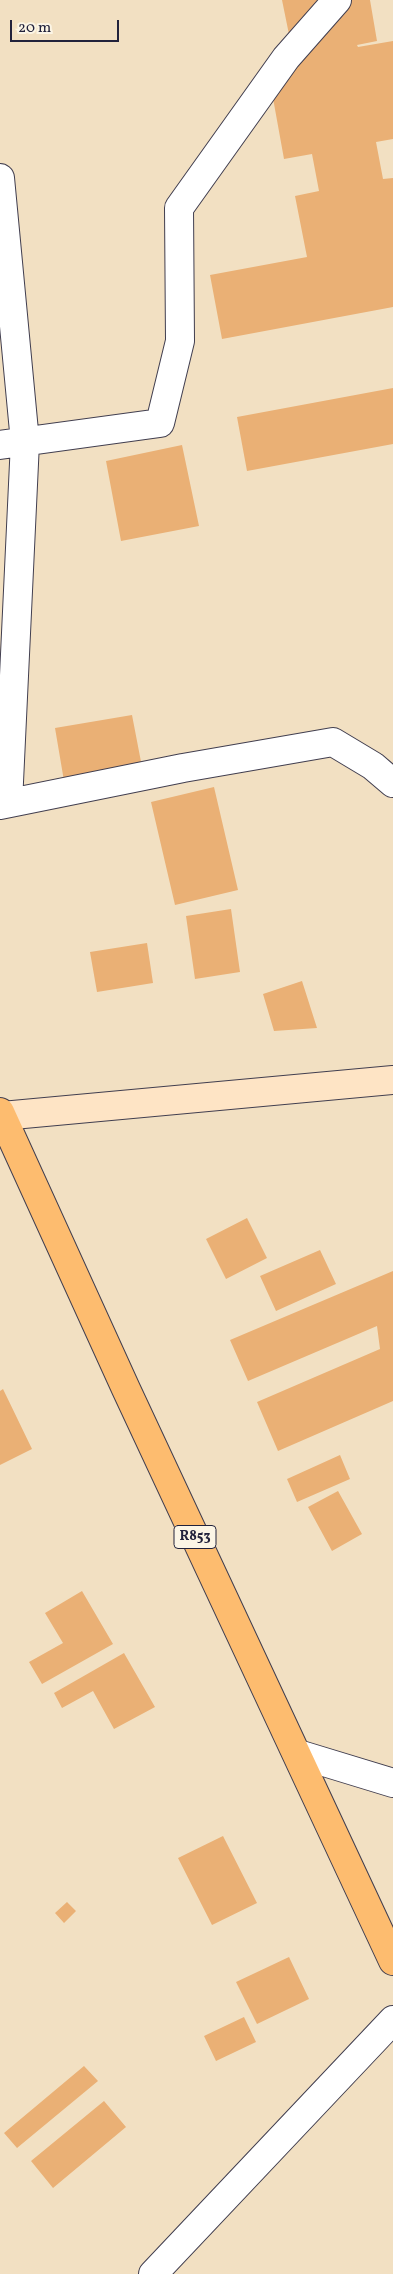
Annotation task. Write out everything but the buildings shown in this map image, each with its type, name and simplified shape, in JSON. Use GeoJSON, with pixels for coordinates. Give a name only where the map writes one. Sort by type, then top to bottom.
{"type":"FeatureCollection","features":[{"type":"Feature","properties":{"kind":"main road","name":"R853"},"geometry":{"type":"LineString","coordinates":[[1,1115],[126,1389],[393,1961]]}},
{"type":"Feature","properties":{"kind":"street"},"geometry":{"type":"LineString","coordinates":[[12,444],[160,423],[180,341],[179,208],[286,58],[337,0]]}},
{"type":"Feature","properties":{"kind":"street"},"geometry":{"type":"LineString","coordinates":[[0,178],[12,444],[4,804],[183,768],[333,742],[373,766],[393,783]]}},
{"type":"Feature","properties":{"kind":"street"},"geometry":{"type":"LineString","coordinates":[[1,1115],[393,1080]]}},
{"type":"Feature","properties":{"kind":"street"},"geometry":{"type":"LineString","coordinates":[[298,1754],[393,1783]]}},
{"type":"Feature","properties":{"kind":"street"},"geometry":{"type":"LineString","coordinates":[[153,2274],[393,2020]]}}]}
